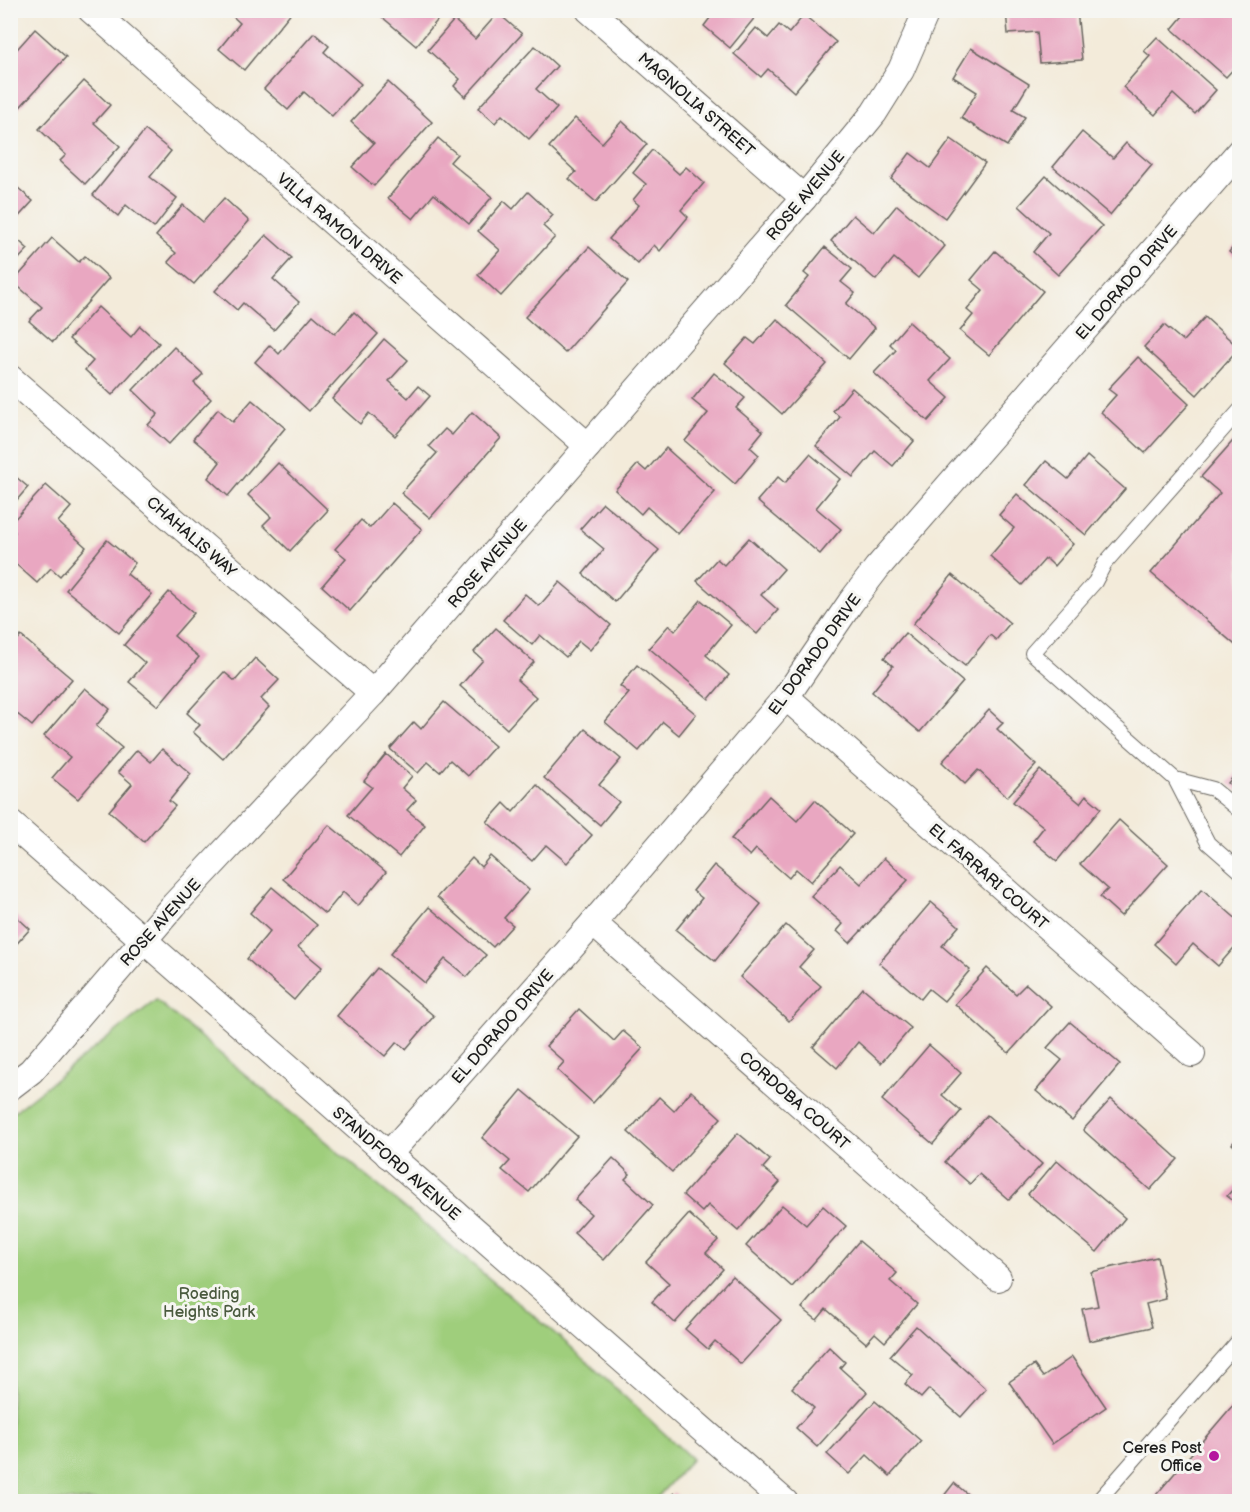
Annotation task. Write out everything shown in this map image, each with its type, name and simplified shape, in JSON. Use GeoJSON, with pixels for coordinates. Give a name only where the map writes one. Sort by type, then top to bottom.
{"type":"FeatureCollection","features":[{"type":"Feature","properties":{"kind":"street","name":"VILLA RAMON DRIVE"},"geometry":{"type":"LineString","coordinates":[[91,10],[588,446]]}},
{"type":"Feature","properties":{"kind":"street","name":"MAGNOLIA STREET"},"geometry":{"type":"LineString","coordinates":[[589,10],[804,198]]}},
{"type":"Feature","properties":{"kind":"street","name":"ROSE AVENUE"},"geometry":{"type":"LineString","coordinates":[[10,1087],[31,1071],[143,941],[373,693],[804,198],[874,113],[901,69],[927,10]]}},
{"type":"Feature","properties":{"kind":"street","name":"EL DORADO DRIVE"},"geometry":{"type":"LineString","coordinates":[[388,1155],[593,923],[786,697],[851,602],[878,568],[1239,152]]}},
{"type":"Feature","properties":{"kind":"street","name":"CHAHALIS WAY"},"geometry":{"type":"LineString","coordinates":[[10,378],[373,693]]}},
{"type":"Feature","properties":{"kind":"street","name":"EL FARRARI COURT"},"geometry":{"type":"LineString","coordinates":[[786,697],[1192,1054]]}},
{"type":"Feature","properties":{"kind":"street","name":"STANDFORD AVENUE"},"geometry":{"type":"LineString","coordinates":[[10,823],[784,1502]]}},
{"type":"Feature","properties":{"kind":"street","name":"CORDOBA COURT"},"geometry":{"type":"LineString","coordinates":[[593,923],[998,1278]]}},
{"type":"Feature","properties":{"kind":"lane"},"geometry":{"type":"LineString","coordinates":[[1239,410],[1105,563],[1095,582],[1032,653],[1175,779],[1208,843],[1239,871]]}},
{"type":"Feature","properties":{"kind":"lane"},"geometry":{"type":"LineString","coordinates":[[1175,779],[1213,789],[1239,811]]}},
{"type":"Feature","properties":{"kind":"lane"},"geometry":{"type":"LineString","coordinates":[[1097,1502],[1239,1339]]}},
{"type":"Feature","properties":{"kind":"green space","name":"Roeding Heights Park"},"geometry":{"type":"Polygon","coordinates":[[[156,1000],[570,1346],[692,1459],[654,1501],[11,1501],[11,1114],[156,1000]]]}},
{"type":"Feature","properties":{"kind":"building"},"geometry":{"type":"Polygon","coordinates":[[[226,10],[293,10],[244,70],[219,49],[240,23],[226,10]]]}},
{"type":"Feature","properties":{"kind":"building"},"geometry":{"type":"Polygon","coordinates":[[[374,10],[446,10],[416,46],[374,10]]]}},
{"type":"Feature","properties":{"kind":"building"},"geometry":{"type":"Polygon","coordinates":[[[716,10],[761,10],[730,48],[704,26],[716,10]]]}},
{"type":"Feature","properties":{"kind":"building"},"geometry":{"type":"Polygon","coordinates":[[[1006,10],[1077,10],[1082,60],[1040,63],[1037,32],[1008,34],[1006,10]]]}},
{"type":"Feature","properties":{"kind":"building"},"geometry":{"type":"Polygon","coordinates":[[[1188,10],[1240,10],[1240,62],[1226,77],[1172,29],[1188,10]]]}},
{"type":"Feature","properties":{"kind":"building"},"geometry":{"type":"Polygon","coordinates":[[[498,13],[522,34],[465,97],[454,86],[460,79],[428,50],[454,20],[475,39],[498,13]]]}},
{"type":"Feature","properties":{"kind":"building"},"geometry":{"type":"Polygon","coordinates":[[[804,15],[836,42],[794,92],[768,69],[761,77],[734,54],[756,28],[768,38],[779,25],[789,33],[804,15]]]}},
{"type":"Feature","properties":{"kind":"building"},"geometry":{"type":"Polygon","coordinates":[[[35,29],[66,57],[10,118],[10,57],[35,29]]]}},
{"type":"Feature","properties":{"kind":"building"},"geometry":{"type":"Polygon","coordinates":[[[314,33],[329,46],[324,52],[361,84],[332,116],[304,92],[288,110],[264,89],[314,33]]]}},
{"type":"Feature","properties":{"kind":"building"},"geometry":{"type":"Polygon","coordinates":[[[1157,37],[1216,90],[1195,114],[1173,94],[1155,115],[1123,87],[1150,56],[1144,51],[1157,37]]]}},
{"type":"Feature","properties":{"kind":"building"},"geometry":{"type":"Polygon","coordinates":[[[535,46],[557,66],[536,89],[557,108],[529,139],[502,115],[495,123],[478,108],[535,46]]]}},
{"type":"Feature","properties":{"kind":"building"},"geometry":{"type":"Polygon","coordinates":[[[971,48],[1029,84],[1013,110],[1025,117],[1007,146],[961,118],[977,92],[953,77],[971,48]]]}},
{"type":"Feature","properties":{"kind":"building"},"geometry":{"type":"Polygon","coordinates":[[[84,81],[110,105],[94,123],[120,146],[85,184],[60,161],[66,155],[39,129],[84,81]]]}},
{"type":"Feature","properties":{"kind":"building"},"geometry":{"type":"Polygon","coordinates":[[[388,82],[432,122],[374,186],[352,167],[374,143],[351,122],[388,82]]]}},
{"type":"Feature","properties":{"kind":"building"},"geometry":{"type":"Polygon","coordinates":[[[575,118],[602,143],[622,121],[647,144],[596,202],[569,179],[576,172],[549,147],[575,118]]]}},
{"type":"Feature","properties":{"kind":"building"},"geometry":{"type":"Polygon","coordinates":[[[145,130],[171,151],[150,177],[177,198],[154,228],[126,205],[118,216],[93,195],[145,130]]]}},
{"type":"Feature","properties":{"kind":"building"},"geometry":{"type":"Polygon","coordinates":[[[1082,132],[1113,158],[1126,143],[1152,165],[1110,215],[1053,167],[1082,132]]]}},
{"type":"Feature","properties":{"kind":"building"},"geometry":{"type":"Polygon","coordinates":[[[438,138],[457,154],[450,162],[492,197],[469,224],[434,194],[413,219],[388,198],[438,138]]]}},
{"type":"Feature","properties":{"kind":"building"},"geometry":{"type":"Polygon","coordinates":[[[951,139],[985,163],[945,218],[891,179],[910,153],[930,168],[951,139]]]}},
{"type":"Feature","properties":{"kind":"building"},"geometry":{"type":"Polygon","coordinates":[[[652,150],[679,174],[686,167],[704,183],[681,210],[688,217],[660,251],[654,245],[638,264],[609,239],[639,205],[633,200],[646,184],[633,173],[652,150]]]}},
{"type":"Feature","properties":{"kind":"building"},"geometry":{"type":"Polygon","coordinates":[[[1046,176],[1102,226],[1058,275],[1033,252],[1049,233],[1019,206],[1046,176]]]}},
{"type":"Feature","properties":{"kind":"building"},"geometry":{"type":"Polygon","coordinates":[[[10,181],[33,201],[10,226],[10,181]]]}},
{"type":"Feature","properties":{"kind":"building"},"geometry":{"type":"Polygon","coordinates":[[[528,192],[553,215],[543,226],[555,237],[501,296],[478,275],[500,250],[478,231],[504,201],[513,209],[528,192]]]}},
{"type":"Feature","properties":{"kind":"building"},"geometry":{"type":"Polygon","coordinates":[[[224,198],[249,221],[194,284],[168,262],[176,253],[156,236],[183,205],[203,222],[224,198]]]}},
{"type":"Feature","properties":{"kind":"building"},"geometry":{"type":"Polygon","coordinates":[[[897,205],[945,246],[918,278],[894,258],[876,280],[831,241],[853,215],[874,233],[897,205]]]}},
{"type":"Feature","properties":{"kind":"building"},"geometry":{"type":"Polygon","coordinates":[[[10,233],[28,249],[10,268],[10,233]]]}},
{"type":"Feature","properties":{"kind":"building"},"geometry":{"type":"Polygon","coordinates":[[[266,235],[292,258],[273,279],[299,302],[274,330],[243,303],[237,310],[215,291],[266,235]]]}},
{"type":"Feature","properties":{"kind":"building"},"geometry":{"type":"Polygon","coordinates":[[[52,238],[79,262],[85,256],[109,278],[53,342],[29,321],[42,307],[13,282],[52,238]]]}},
{"type":"Feature","properties":{"kind":"building"},"geometry":{"type":"Polygon","coordinates":[[[1240,239],[1240,261],[1229,252],[1240,239]]]}},
{"type":"Feature","properties":{"kind":"building"},"geometry":{"type":"Polygon","coordinates":[[[589,247],[628,282],[565,353],[525,317],[589,247]]]}},
{"type":"Feature","properties":{"kind":"building"},"geometry":{"type":"Polygon","coordinates":[[[825,247],[852,269],[841,282],[855,293],[846,304],[875,328],[849,359],[786,305],[809,277],[804,273],[825,247]]]}},
{"type":"Feature","properties":{"kind":"building"},"geometry":{"type":"Polygon","coordinates":[[[995,251],[1043,291],[989,355],[960,331],[973,315],[967,310],[983,290],[971,280],[995,251]]]}},
{"type":"Feature","properties":{"kind":"building"},"geometry":{"type":"Polygon","coordinates":[[[98,307],[131,337],[140,326],[159,343],[112,395],[85,370],[93,361],[69,339],[98,307]]]}},
{"type":"Feature","properties":{"kind":"building"},"geometry":{"type":"Polygon","coordinates":[[[354,312],[378,334],[309,411],[255,362],[270,345],[279,354],[313,315],[335,334],[354,312]]]}},
{"type":"Feature","properties":{"kind":"building"},"geometry":{"type":"Polygon","coordinates":[[[1205,317],[1239,348],[1197,395],[1144,347],[1164,325],[1183,341],[1205,317]]]}},
{"type":"Feature","properties":{"kind":"building"},"geometry":{"type":"Polygon","coordinates":[[[777,319],[827,364],[782,414],[725,363],[747,338],[755,344],[777,319]]]}},
{"type":"Feature","properties":{"kind":"building"},"geometry":{"type":"Polygon","coordinates":[[[909,322],[950,359],[930,381],[949,398],[928,421],[874,373],[896,350],[890,344],[909,322]]]}},
{"type":"Feature","properties":{"kind":"building"},"geometry":{"type":"Polygon","coordinates":[[[384,339],[408,360],[389,381],[408,398],[418,386],[430,396],[395,436],[369,413],[360,424],[332,399],[384,339]]]}},
{"type":"Feature","properties":{"kind":"building"},"geometry":{"type":"Polygon","coordinates":[[[174,347],[203,374],[194,383],[211,399],[169,444],[148,425],[158,414],[133,390],[174,347]]]}},
{"type":"Feature","properties":{"kind":"building"},"geometry":{"type":"Polygon","coordinates":[[[1138,357],[1189,404],[1145,453],[1101,412],[1116,395],[1108,389],[1138,357]]]}},
{"type":"Feature","properties":{"kind":"building"},"geometry":{"type":"Polygon","coordinates":[[[714,373],[745,398],[736,408],[763,431],[750,447],[759,455],[735,484],[685,441],[708,413],[692,400],[714,373]]]}},
{"type":"Feature","properties":{"kind":"building"},"geometry":{"type":"Polygon","coordinates":[[[852,388],[914,441],[893,466],[875,451],[853,477],[816,446],[840,417],[833,411],[852,388]]]}},
{"type":"Feature","properties":{"kind":"building"},"geometry":{"type":"Polygon","coordinates":[[[252,400],[285,428],[228,496],[208,478],[220,462],[193,439],[218,409],[233,422],[252,400]]]}},
{"type":"Feature","properties":{"kind":"building"},"geometry":{"type":"Polygon","coordinates":[[[472,412],[501,438],[430,518],[401,493],[437,453],[429,446],[445,429],[452,435],[472,412]]]}},
{"type":"Feature","properties":{"kind":"building"},"geometry":{"type":"Polygon","coordinates":[[[1240,433],[1240,649],[1151,573],[1220,493],[1201,477],[1240,433]]]}},
{"type":"Feature","properties":{"kind":"building"},"geometry":{"type":"Polygon","coordinates":[[[666,448],[715,492],[678,534],[647,507],[641,514],[615,490],[638,464],[646,471],[666,448]]]}},
{"type":"Feature","properties":{"kind":"building"},"geometry":{"type":"Polygon","coordinates":[[[810,454],[840,479],[816,508],[841,529],[820,554],[757,501],[778,477],[785,483],[810,454]]]}},
{"type":"Feature","properties":{"kind":"building"},"geometry":{"type":"Polygon","coordinates":[[[1087,456],[1125,489],[1086,535],[1026,485],[1046,461],[1068,479],[1087,456]]]}},
{"type":"Feature","properties":{"kind":"building"},"geometry":{"type":"Polygon","coordinates":[[[278,463],[328,510],[290,551],[263,525],[271,517],[248,495],[278,463]]]}},
{"type":"Feature","properties":{"kind":"building"},"geometry":{"type":"Polygon","coordinates":[[[10,472],[28,487],[10,508],[10,472]]]}},
{"type":"Feature","properties":{"kind":"building"},"geometry":{"type":"Polygon","coordinates":[[[46,485],[71,507],[58,522],[86,547],[60,576],[51,568],[37,583],[10,559],[10,537],[15,532],[10,528],[10,524],[46,485]]]}},
{"type":"Feature","properties":{"kind":"building"},"geometry":{"type":"Polygon","coordinates":[[[1017,494],[1073,544],[1054,566],[1046,558],[1022,585],[990,556],[1014,528],[999,515],[1017,494]]]}},
{"type":"Feature","properties":{"kind":"building"},"geometry":{"type":"Polygon","coordinates":[[[392,503],[422,529],[350,611],[322,586],[346,558],[335,549],[361,520],[370,528],[392,503]]]}},
{"type":"Feature","properties":{"kind":"building"},"geometry":{"type":"Polygon","coordinates":[[[603,503],[659,550],[615,602],[583,574],[604,549],[580,529],[603,503]]]}},
{"type":"Feature","properties":{"kind":"building"},"geometry":{"type":"Polygon","coordinates":[[[749,538],[784,569],[761,595],[778,610],[757,634],[697,581],[717,559],[724,565],[749,538]]]}},
{"type":"Feature","properties":{"kind":"building"},"geometry":{"type":"Polygon","coordinates":[[[107,540],[135,563],[127,574],[152,594],[119,633],[66,590],[107,540]]]}},
{"type":"Feature","properties":{"kind":"building"},"geometry":{"type":"Polygon","coordinates":[[[952,575],[1010,623],[996,640],[990,635],[965,666],[913,624],[952,575]]]}},
{"type":"Feature","properties":{"kind":"building"},"geometry":{"type":"Polygon","coordinates":[[[560,582],[611,625],[590,650],[579,641],[566,657],[540,635],[532,645],[503,620],[525,594],[539,606],[560,582]]]}},
{"type":"Feature","properties":{"kind":"building"},"geometry":{"type":"Polygon","coordinates":[[[169,592],[194,613],[174,636],[199,657],[158,706],[129,682],[145,663],[124,645],[169,592]]]}},
{"type":"Feature","properties":{"kind":"building"},"geometry":{"type":"Polygon","coordinates":[[[701,600],[731,625],[706,655],[729,675],[709,699],[649,648],[669,625],[675,631],[701,600]]]}},
{"type":"Feature","properties":{"kind":"building"},"geometry":{"type":"Polygon","coordinates":[[[496,628],[534,662],[517,680],[536,697],[507,729],[460,686],[483,660],[474,652],[496,628]]]}},
{"type":"Feature","properties":{"kind":"building"},"geometry":{"type":"Polygon","coordinates":[[[905,633],[963,682],[920,732],[872,692],[893,666],[884,658],[905,633]]]}},
{"type":"Feature","properties":{"kind":"building"},"geometry":{"type":"Polygon","coordinates":[[[21,636],[72,679],[32,726],[10,708],[10,648],[21,636]]]}},
{"type":"Feature","properties":{"kind":"building"},"geometry":{"type":"Polygon","coordinates":[[[255,658],[279,680],[261,699],[269,707],[223,759],[193,732],[200,725],[187,713],[224,672],[235,681],[255,658]]]}},
{"type":"Feature","properties":{"kind":"building"},"geometry":{"type":"Polygon","coordinates":[[[637,665],[696,714],[679,735],[663,722],[639,751],[605,722],[629,693],[620,686],[637,665]]]}},
{"type":"Feature","properties":{"kind":"building"},"geometry":{"type":"Polygon","coordinates":[[[85,688],[110,709],[96,726],[122,748],[78,799],[52,778],[70,757],[44,736],[85,688]]]}},
{"type":"Feature","properties":{"kind":"building"},"geometry":{"type":"Polygon","coordinates":[[[444,702],[495,746],[468,776],[450,760],[440,772],[428,762],[418,773],[390,749],[414,722],[421,729],[444,702]]]}},
{"type":"Feature","properties":{"kind":"building"},"geometry":{"type":"Polygon","coordinates":[[[989,710],[1003,723],[997,729],[1036,765],[1007,797],[978,770],[965,784],[942,762],[989,710]]]}},
{"type":"Feature","properties":{"kind":"building"},"geometry":{"type":"Polygon","coordinates":[[[585,729],[621,759],[599,785],[619,802],[600,825],[544,778],[585,729]]]}},
{"type":"Feature","properties":{"kind":"building"},"geometry":{"type":"Polygon","coordinates":[[[162,749],[191,774],[169,801],[175,806],[144,842],[109,811],[132,784],[118,772],[137,750],[151,762],[162,749]]]}},
{"type":"Feature","properties":{"kind":"building"},"geometry":{"type":"Polygon","coordinates":[[[386,754],[412,776],[402,788],[416,800],[407,810],[425,825],[399,857],[348,815],[372,787],[364,781],[386,754]]]}},
{"type":"Feature","properties":{"kind":"building"},"geometry":{"type":"Polygon","coordinates":[[[1240,769],[1240,793],[1228,783],[1240,769]]]}},
{"type":"Feature","properties":{"kind":"building"},"geometry":{"type":"Polygon","coordinates":[[[1040,770],[1080,803],[1086,795],[1101,808],[1057,861],[1033,841],[1044,827],[1013,802],[1040,770]]]}},
{"type":"Feature","properties":{"kind":"building"},"geometry":{"type":"Polygon","coordinates":[[[537,785],[592,835],[567,863],[546,845],[532,861],[487,822],[504,803],[513,812],[537,785]]]}},
{"type":"Feature","properties":{"kind":"building"},"geometry":{"type":"Polygon","coordinates":[[[769,796],[797,821],[815,800],[853,834],[811,882],[796,869],[789,878],[756,849],[750,856],[731,839],[769,796]]]}},
{"type":"Feature","properties":{"kind":"building"},"geometry":{"type":"Polygon","coordinates":[[[1119,820],[1168,864],[1121,916],[1100,897],[1108,889],[1080,864],[1119,820]]]}},
{"type":"Feature","properties":{"kind":"building"},"geometry":{"type":"Polygon","coordinates":[[[329,825],[386,872],[358,906],[343,892],[325,914],[283,879],[329,825]]]}},
{"type":"Feature","properties":{"kind":"building"},"geometry":{"type":"Polygon","coordinates":[[[490,856],[529,890],[504,918],[513,925],[493,947],[437,897],[472,858],[481,867],[490,856]]]}},
{"type":"Feature","properties":{"kind":"building"},"geometry":{"type":"Polygon","coordinates":[[[884,858],[908,880],[850,943],[837,931],[843,924],[811,896],[840,865],[861,884],[884,858]]]}},
{"type":"Feature","properties":{"kind":"building"},"geometry":{"type":"Polygon","coordinates":[[[714,865],[761,904],[715,961],[676,930],[702,898],[693,891],[714,865]]]}},
{"type":"Feature","properties":{"kind":"building"},"geometry":{"type":"Polygon","coordinates":[[[272,887],[317,925],[298,947],[322,967],[294,1000],[247,959],[270,931],[250,913],[272,887]]]}},
{"type":"Feature","properties":{"kind":"building"},"geometry":{"type":"Polygon","coordinates":[[[1202,889],[1240,922],[1240,941],[1218,966],[1193,944],[1176,964],[1154,944],[1202,889]]]}},
{"type":"Feature","properties":{"kind":"building"},"geometry":{"type":"Polygon","coordinates":[[[931,902],[959,926],[942,946],[970,970],[944,1001],[929,989],[921,999],[879,963],[931,902]]]}},
{"type":"Feature","properties":{"kind":"building"},"geometry":{"type":"Polygon","coordinates":[[[429,907],[486,955],[467,977],[445,959],[425,983],[390,954],[429,907]]]}},
{"type":"Feature","properties":{"kind":"building"},"geometry":{"type":"Polygon","coordinates":[[[10,911],[30,929],[10,951],[10,911]]]}},
{"type":"Feature","properties":{"kind":"building"},"geometry":{"type":"Polygon","coordinates":[[[786,925],[814,950],[799,967],[821,986],[789,1021],[740,977],[786,925]]]}},
{"type":"Feature","properties":{"kind":"building"},"geometry":{"type":"Polygon","coordinates":[[[377,968],[434,1016],[406,1049],[397,1042],[385,1056],[337,1016],[377,968]]]}},
{"type":"Feature","properties":{"kind":"building"},"geometry":{"type":"Polygon","coordinates":[[[987,968],[1016,994],[1026,984],[1051,1006],[1009,1053],[955,1004],[987,968]]]}},
{"type":"Feature","properties":{"kind":"building"},"geometry":{"type":"Polygon","coordinates":[[[863,988],[911,1028],[881,1063],[858,1042],[837,1068],[813,1047],[863,988]]]}},
{"type":"Feature","properties":{"kind":"building"},"geometry":{"type":"Polygon","coordinates":[[[579,1009],[614,1041],[623,1031],[643,1048],[593,1103],[557,1070],[564,1062],[546,1046],[579,1009]]]}},
{"type":"Feature","properties":{"kind":"building"},"geometry":{"type":"Polygon","coordinates":[[[1070,1022],[1120,1064],[1072,1121],[1036,1091],[1062,1060],[1047,1048],[1070,1022]]]}},
{"type":"Feature","properties":{"kind":"building"},"geometry":{"type":"Polygon","coordinates":[[[929,1045],[961,1073],[942,1095],[961,1111],[933,1144],[882,1100],[929,1045]]]}},
{"type":"Feature","properties":{"kind":"building"},"geometry":{"type":"Polygon","coordinates":[[[522,1090],[577,1136],[529,1192],[502,1170],[510,1161],[482,1138],[522,1090]]]}},
{"type":"Feature","properties":{"kind":"building"},"geometry":{"type":"Polygon","coordinates":[[[691,1091],[721,1118],[672,1172],[628,1132],[659,1097],[674,1111],[691,1091]]]}},
{"type":"Feature","properties":{"kind":"building"},"geometry":{"type":"Polygon","coordinates":[[[1111,1099],[1178,1159],[1150,1190],[1083,1130],[1111,1099]]]}},
{"type":"Feature","properties":{"kind":"building"},"geometry":{"type":"Polygon","coordinates":[[[987,1115],[1042,1164],[1009,1200],[979,1174],[970,1184],[945,1162],[987,1115]]]}},
{"type":"Feature","properties":{"kind":"building"},"geometry":{"type":"Polygon","coordinates":[[[738,1133],[770,1160],[763,1168],[780,1182],[738,1231],[708,1205],[702,1212],[683,1195],[738,1133]]]}},
{"type":"Feature","properties":{"kind":"building"},"geometry":{"type":"Polygon","coordinates":[[[1240,1135],[1240,1151],[1232,1144],[1240,1135]]]}},
{"type":"Feature","properties":{"kind":"building"},"geometry":{"type":"Polygon","coordinates":[[[613,1158],[630,1174],[625,1179],[653,1205],[604,1260],[574,1233],[591,1214],[575,1200],[613,1158]]]}},
{"type":"Feature","properties":{"kind":"building"},"geometry":{"type":"Polygon","coordinates":[[[1057,1160],[1125,1218],[1097,1252],[1028,1194],[1057,1160]]]}},
{"type":"Feature","properties":{"kind":"building"},"geometry":{"type":"Polygon","coordinates":[[[1240,1181],[1240,1206],[1227,1196],[1240,1181]]]}},
{"type":"Feature","properties":{"kind":"building"},"geometry":{"type":"Polygon","coordinates":[[[782,1205],[806,1225],[823,1206],[846,1226],[792,1287],[746,1246],[782,1205]]]}},
{"type":"Feature","properties":{"kind":"building"},"geometry":{"type":"Polygon","coordinates":[[[689,1214],[718,1240],[706,1253],[723,1269],[675,1323],[652,1302],[669,1283],[646,1262],[689,1214]]]}},
{"type":"Feature","properties":{"kind":"building"},"geometry":{"type":"Polygon","coordinates":[[[859,1241],[897,1273],[890,1281],[917,1304],[885,1342],[875,1333],[866,1343],[826,1309],[817,1320],[802,1308],[859,1241]]]}},
{"type":"Feature","properties":{"kind":"building"},"geometry":{"type":"Polygon","coordinates":[[[1157,1257],[1166,1299],[1146,1304],[1152,1327],[1089,1341],[1082,1309],[1098,1306],[1091,1272],[1157,1257]]]}},
{"type":"Feature","properties":{"kind":"building"},"geometry":{"type":"Polygon","coordinates":[[[732,1276],[781,1320],[741,1364],[715,1341],[708,1349],[685,1329],[732,1276]]]}},
{"type":"Feature","properties":{"kind":"building"},"geometry":{"type":"Polygon","coordinates":[[[916,1326],[986,1389],[961,1417],[929,1389],[921,1398],[905,1384],[913,1375],[890,1356],[916,1326]]]}},
{"type":"Feature","properties":{"kind":"building"},"geometry":{"type":"Polygon","coordinates":[[[829,1347],[845,1362],[840,1368],[867,1392],[817,1447],[796,1428],[814,1408],[792,1388],[829,1347]]]}},
{"type":"Feature","properties":{"kind":"building"},"geometry":{"type":"Polygon","coordinates":[[[1072,1357],[1106,1407],[1052,1444],[1009,1382],[1034,1365],[1043,1377],[1072,1357]]]}},
{"type":"Feature","properties":{"kind":"building"},"geometry":{"type":"Polygon","coordinates":[[[875,1401],[921,1441],[890,1476],[867,1455],[849,1474],[827,1454],[875,1401]]]}},
{"type":"Feature","properties":{"kind":"building","name":"Ceres Post Office"},"geometry":{"type":"Polygon","coordinates":[[[1233,1405],[1240,1410],[1240,1502],[1150,1502],[1233,1405]]]}},
{"type":"Feature","properties":{"kind":"building"},"geometry":{"type":"Polygon","coordinates":[[[954,1483],[977,1502],[939,1502],[954,1483]]]}},
{"type":"Feature","properties":{"kind":"building"},"geometry":{"type":"Polygon","coordinates":[[[674,1493],[684,1502],[666,1502],[674,1493]]]}},
{"type":"Feature","properties":{"kind":"place","name":"Ceres Post Office"},"geometry":{"type":"Point","coordinates":[1214,1456]}}]}
